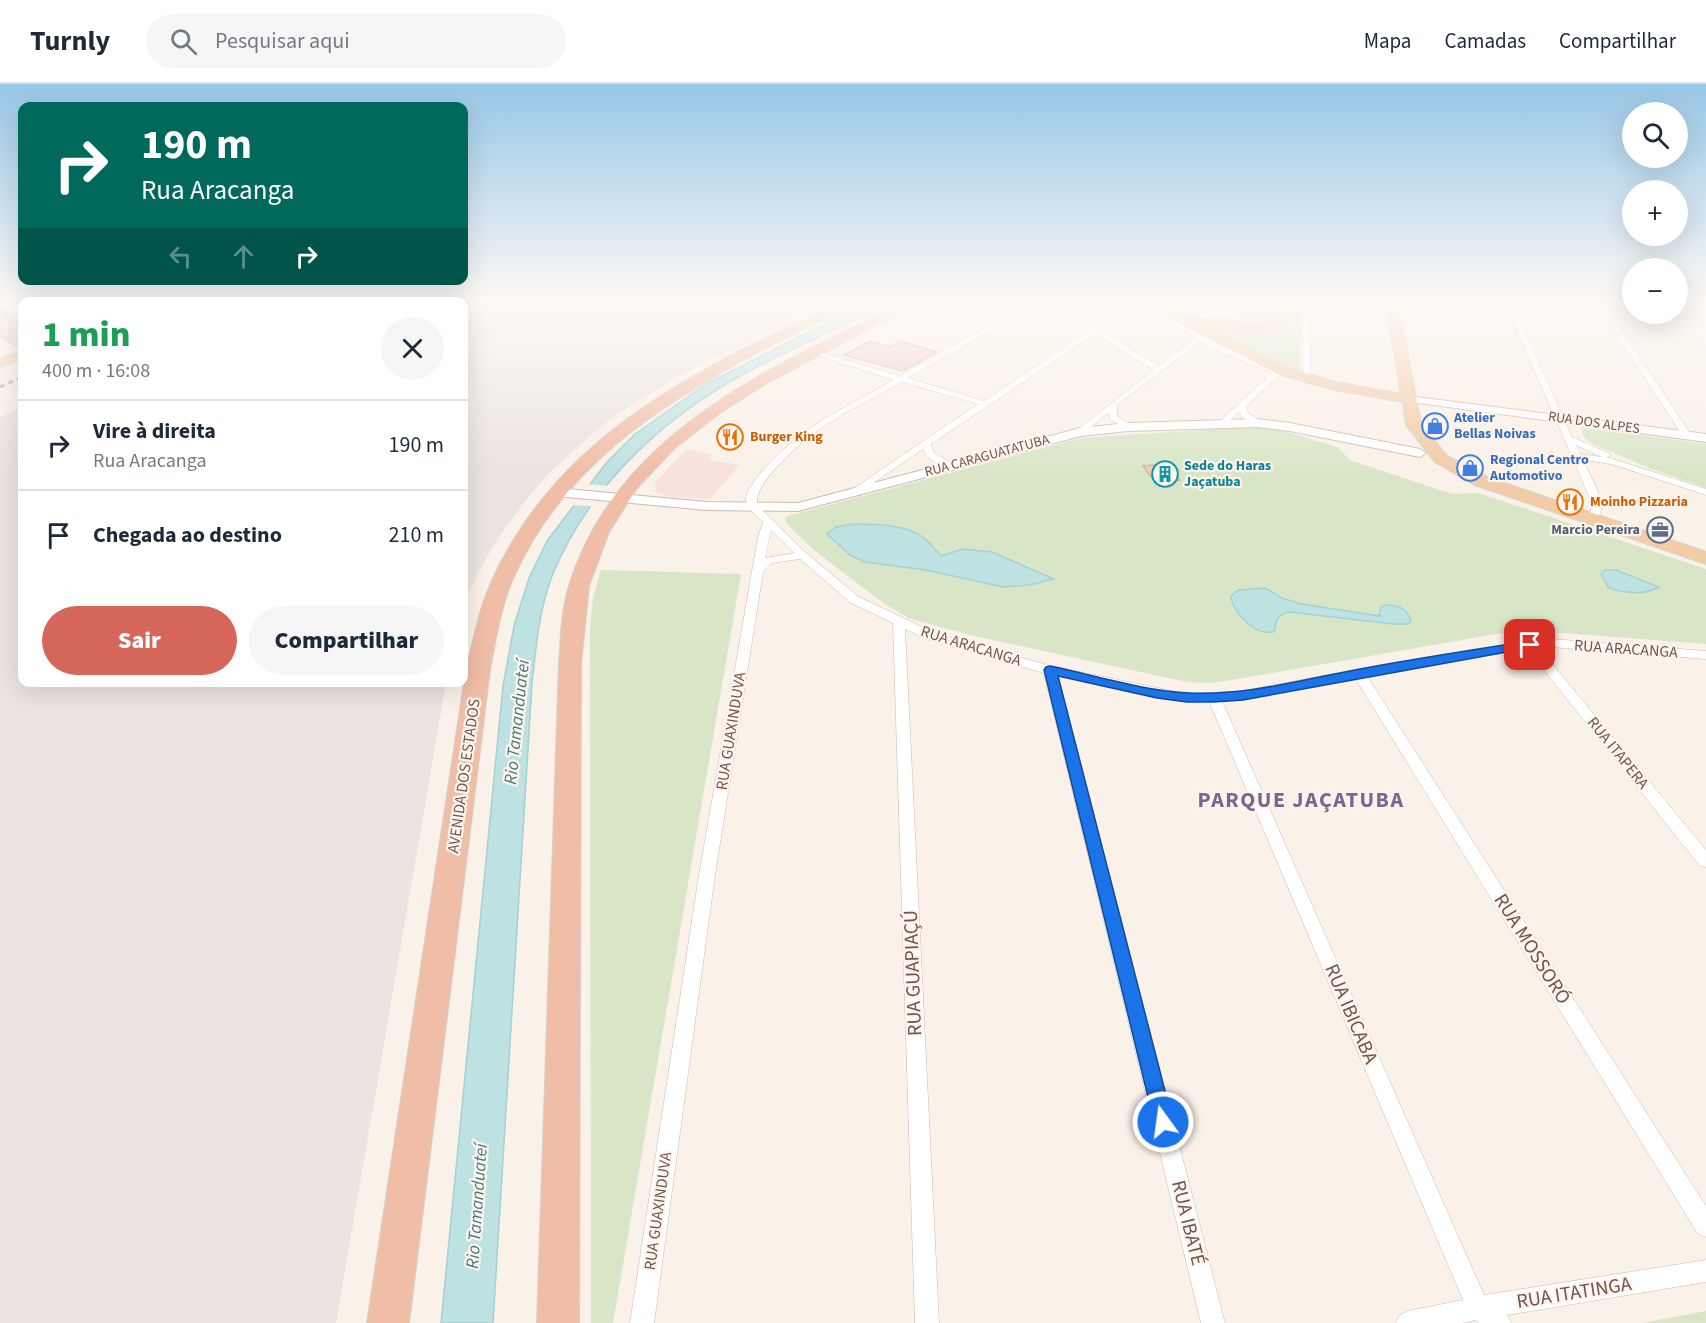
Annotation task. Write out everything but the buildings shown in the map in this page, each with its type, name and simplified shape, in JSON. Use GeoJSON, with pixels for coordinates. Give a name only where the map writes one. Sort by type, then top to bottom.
{"type":"FeatureCollection","features":[{"type":"Feature","properties":{"kind":"highway","name":"AVENIDA DOS ESTADOS"},"geometry":{"type":"LineString","coordinates":[[388,1323],[482,652],[505,575],[526,534],[564,493],[608,439],[656,403],[736,358]]}},
{"type":"Feature","properties":{"kind":"highway"},"geometry":{"type":"LineString","coordinates":[[558,1323],[572,620],[579,585],[588,557],[613,498],[669,445],[704,416],[750,386],[804,358]]}},
{"type":"Feature","properties":{"kind":"main road"},"geometry":{"type":"LineString","coordinates":[[0,363],[14,358]]}},
{"type":"Feature","properties":{"kind":"main road","name":"RUA DOS ALPES"},"geometry":{"type":"LineString","coordinates":[[1253,358],[1278,371],[1307,379],[1348,389],[1408,399]]}},
{"type":"Feature","properties":{"kind":"main road"},"geometry":{"type":"LineString","coordinates":[[1401,358],[1414,425],[1434,451],[1466,474]]}},
{"type":"Feature","properties":{"kind":"main road"},"geometry":{"type":"LineString","coordinates":[[1414,425],[1411,438],[1420,453],[1446,471],[1475,486],[1524,503],[1591,520]]}},
{"type":"Feature","properties":{"kind":"main road"},"geometry":{"type":"LineString","coordinates":[[1420,453],[1466,474],[1591,520],[1706,558]]}},
{"type":"Feature","properties":{"kind":"street"},"geometry":{"type":"LineString","coordinates":[[829,358],[986,404]]}},
{"type":"Feature","properties":{"kind":"street"},"geometry":{"type":"LineString","coordinates":[[768,522],[754,507],[752,495],[756,485],[797,442],[831,419],[937,358]]}},
{"type":"Feature","properties":{"kind":"street"},"geometry":{"type":"LineString","coordinates":[[852,492],[1054,358]]}},
{"type":"Feature","properties":{"kind":"street"},"geometry":{"type":"LineString","coordinates":[[1139,358],[1158,369]]}},
{"type":"Feature","properties":{"kind":"street"},"geometry":{"type":"LineString","coordinates":[[1080,432],[1174,358]]}},
{"type":"Feature","properties":{"kind":"street","name":"RUA DOS ALPES"},"geometry":{"type":"LineString","coordinates":[[1241,358],[1278,371]]}},
{"type":"Feature","properties":{"kind":"street"},"geometry":{"type":"LineString","coordinates":[[1306,358],[1307,379]]}},
{"type":"Feature","properties":{"kind":"street"},"geometry":{"type":"LineString","coordinates":[[1532,358],[1596,501],[1596,510],[1591,520]]}},
{"type":"Feature","properties":{"kind":"street"},"geometry":{"type":"LineString","coordinates":[[1636,358],[1687,436]]}},
{"type":"Feature","properties":{"kind":"street"},"geometry":{"type":"LineString","coordinates":[[1223,423],[1278,371]]}},
{"type":"Feature","properties":{"kind":"street","name":"RUA DOS ALPES"},"geometry":{"type":"LineString","coordinates":[[1408,399],[1706,438]]}},
{"type":"Feature","properties":{"kind":"street"},"geometry":{"type":"LineString","coordinates":[[1113,404],[1113,417],[1128,427]]}},
{"type":"Feature","properties":{"kind":"street"},"geometry":{"type":"LineString","coordinates":[[1241,405],[1244,414],[1258,423]]}},
{"type":"Feature","properties":{"kind":"street","name":"RUA CARAGUATATUBA"},"geometry":{"type":"LineString","coordinates":[[564,493],[754,507],[798,507],[1080,432],[1128,427],[1258,423],[1290,427],[1420,453]]}},
{"type":"Feature","properties":{"kind":"street"},"geometry":{"type":"LineString","coordinates":[[1569,439],[1644,471]]}},
{"type":"Feature","properties":{"kind":"street"},"geometry":{"type":"LineString","coordinates":[[926,444],[930,455],[951,466]]}},
{"type":"Feature","properties":{"kind":"street"},"geometry":{"type":"LineString","coordinates":[[1576,456],[1603,459],[1706,492]]}},
{"type":"Feature","properties":{"kind":"street","name":"RUA ARACANGA"},"geometry":{"type":"LineString","coordinates":[[768,522],[802,555],[855,600],[933,637],[1050,670],[1187,698],[1243,695],[1359,673],[1551,643],[1706,655]]}},
{"type":"Feature","properties":{"kind":"street","name":"RUA GUAXINDUVA"},"geometry":{"type":"LineString","coordinates":[[642,1323],[707,875],[768,522]]}},
{"type":"Feature","properties":{"kind":"street"},"geometry":{"type":"LineString","coordinates":[[758,570],[769,560],[802,555]]}},
{"type":"Feature","properties":{"kind":"street","name":"RUA GUAPIAÇÚ"},"geometry":{"type":"LineString","coordinates":[[899,622],[927,1323]]}},
{"type":"Feature","properties":{"kind":"street","name":"RUA ITAPERA"},"geometry":{"type":"LineString","coordinates":[[1530,645],[1706,861]]}},
{"type":"Feature","properties":{"kind":"street","name":"RUA IBATÉ"},"geometry":{"type":"LineString","coordinates":[[1050,670],[1213,1323]]}},
{"type":"Feature","properties":{"kind":"street","name":"RUA MOSSORÓ"},"geometry":{"type":"LineString","coordinates":[[1359,673],[1706,1226]]}},
{"type":"Feature","properties":{"kind":"street","name":"RUA IBICABA"},"geometry":{"type":"LineString","coordinates":[[1214,698],[1478,1308],[1498,1323]]}},
{"type":"Feature","properties":{"kind":"street","name":"RUA ITATINGA"},"geometry":{"type":"LineString","coordinates":[[1408,1323],[1478,1308],[1706,1271]]}},
{"type":"Feature","properties":{"kind":"shaded area"},"geometry":{"type":"Polygon","coordinates":[[[468,358],[716,358],[680,375],[600,427],[547,475],[499,537],[482,565],[468,595],[468,358]]]}},
{"type":"Feature","properties":{"kind":"shaded area"},"geometry":{"type":"Polygon","coordinates":[[[18,409],[18,687],[445,687],[336,1323],[0,1323],[0,417],[18,409]]]}},
{"type":"Feature","properties":{"kind":"shaded area"},"geometry":{"type":"Polygon","coordinates":[[[686,449],[712,455],[709,460],[739,465],[710,499],[670,497],[656,492],[654,484],[686,449]]]}},
{"type":"Feature","properties":{"kind":"green space"},"geometry":{"type":"Polygon","coordinates":[[[1266,358],[1300,358],[1300,372],[1292,371],[1266,358]]]}},
{"type":"Feature","properties":{"kind":"green space"},"geometry":{"type":"Polygon","coordinates":[[[1271,427],[1337,447],[1350,460],[1452,494],[1478,493],[1706,569],[1706,644],[1536,631],[1508,632],[1232,680],[1209,683],[1187,682],[974,636],[908,618],[882,602],[815,551],[786,523],[785,518],[788,516],[1081,438],[1271,427]]]}},
{"type":"Feature","properties":{"kind":"green space"},"geometry":{"type":"Polygon","coordinates":[[[1581,427],[1706,444],[1706,488],[1649,468],[1591,443],[1584,437],[1581,427]]]}},
{"type":"Feature","properties":{"kind":"green space"},"geometry":{"type":"Polygon","coordinates":[[[601,570],[741,574],[613,1323],[591,1323],[590,629],[593,598],[601,570]]]}},
{"type":"Feature","properties":{"kind":"green space"},"geometry":{"type":"Polygon","coordinates":[[[1706,1311],[1706,1323],[1642,1323],[1706,1311]]]}},
{"type":"Feature","properties":{"kind":"water","name":"Rio Tamanduateí"},"geometry":{"type":"Polygon","coordinates":[[[758,358],[775,358],[692,406],[620,469],[581,520],[565,547],[548,589],[541,615],[532,683],[493,1323],[441,1323],[503,686],[514,626],[529,578],[547,541],[607,462],[635,434],[706,384],[758,358]]]}},
{"type":"Feature","properties":{"kind":"water"},"geometry":{"type":"Polygon","coordinates":[[[852,524],[900,527],[909,530],[927,541],[941,556],[963,549],[992,552],[1054,579],[1029,585],[1003,587],[926,570],[864,562],[850,555],[827,534],[836,527],[852,524]]]}},
{"type":"Feature","properties":{"kind":"water"},"geometry":{"type":"Polygon","coordinates":[[[1605,570],[1616,570],[1659,587],[1647,592],[1634,593],[1609,588],[1601,574],[1605,570]]]}},
{"type":"Feature","properties":{"kind":"water"},"geometry":{"type":"Polygon","coordinates":[[[1265,588],[1282,598],[1301,604],[1380,616],[1382,606],[1392,605],[1404,610],[1411,621],[1409,624],[1393,624],[1290,612],[1278,618],[1275,631],[1261,631],[1247,623],[1241,616],[1231,596],[1238,590],[1265,588]]]}},
{"type":"Feature","properties":{"kind":"pier"},"geometry":{"type":"Polygon","coordinates":[[[585,484],[611,486],[593,510],[590,506],[568,505],[585,484]]]}},
{"type":"Feature","properties":{"kind":"railway"},"geometry":{"type":"LineString","coordinates":[[0,387],[18,379]]}},
{"type":"Feature","properties":{"kind":"place","name":"Atelier Bellas Noivas"},"geometry":{"type":"Point","coordinates":[1435,426]}},
{"type":"Feature","properties":{"kind":"place","name":"Burger King"},"geometry":{"type":"Point","coordinates":[730,437]}},
{"type":"Feature","properties":{"kind":"place","name":"Regional Centro Automotivo"},"geometry":{"type":"Point","coordinates":[1470,468]}},
{"type":"Feature","properties":{"kind":"place","name":"Sede do Haras Jaçatuba"},"geometry":{"type":"Point","coordinates":[1165,474]}},
{"type":"Feature","properties":{"kind":"place","name":"Moinho Pizzaria"},"geometry":{"type":"Point","coordinates":[1570,502]}},
{"type":"Feature","properties":{"kind":"place","name":"Marcio Pereira"},"geometry":{"type":"Point","coordinates":[1660,530]}},
{"type":"Feature","properties":{"kind":"district","name":"PARQUE JAÇATUBA"},"geometry":{"type":"Point","coordinates":[1301,800]}},
{"type":"Feature","properties":{"kind":"route"},"geometry":{"type":"LineString","coordinates":[[1163,1122],[1050,670],[1157,693],[1187,698],[1214,698],[1243,695],[1530,645]]}}]}
